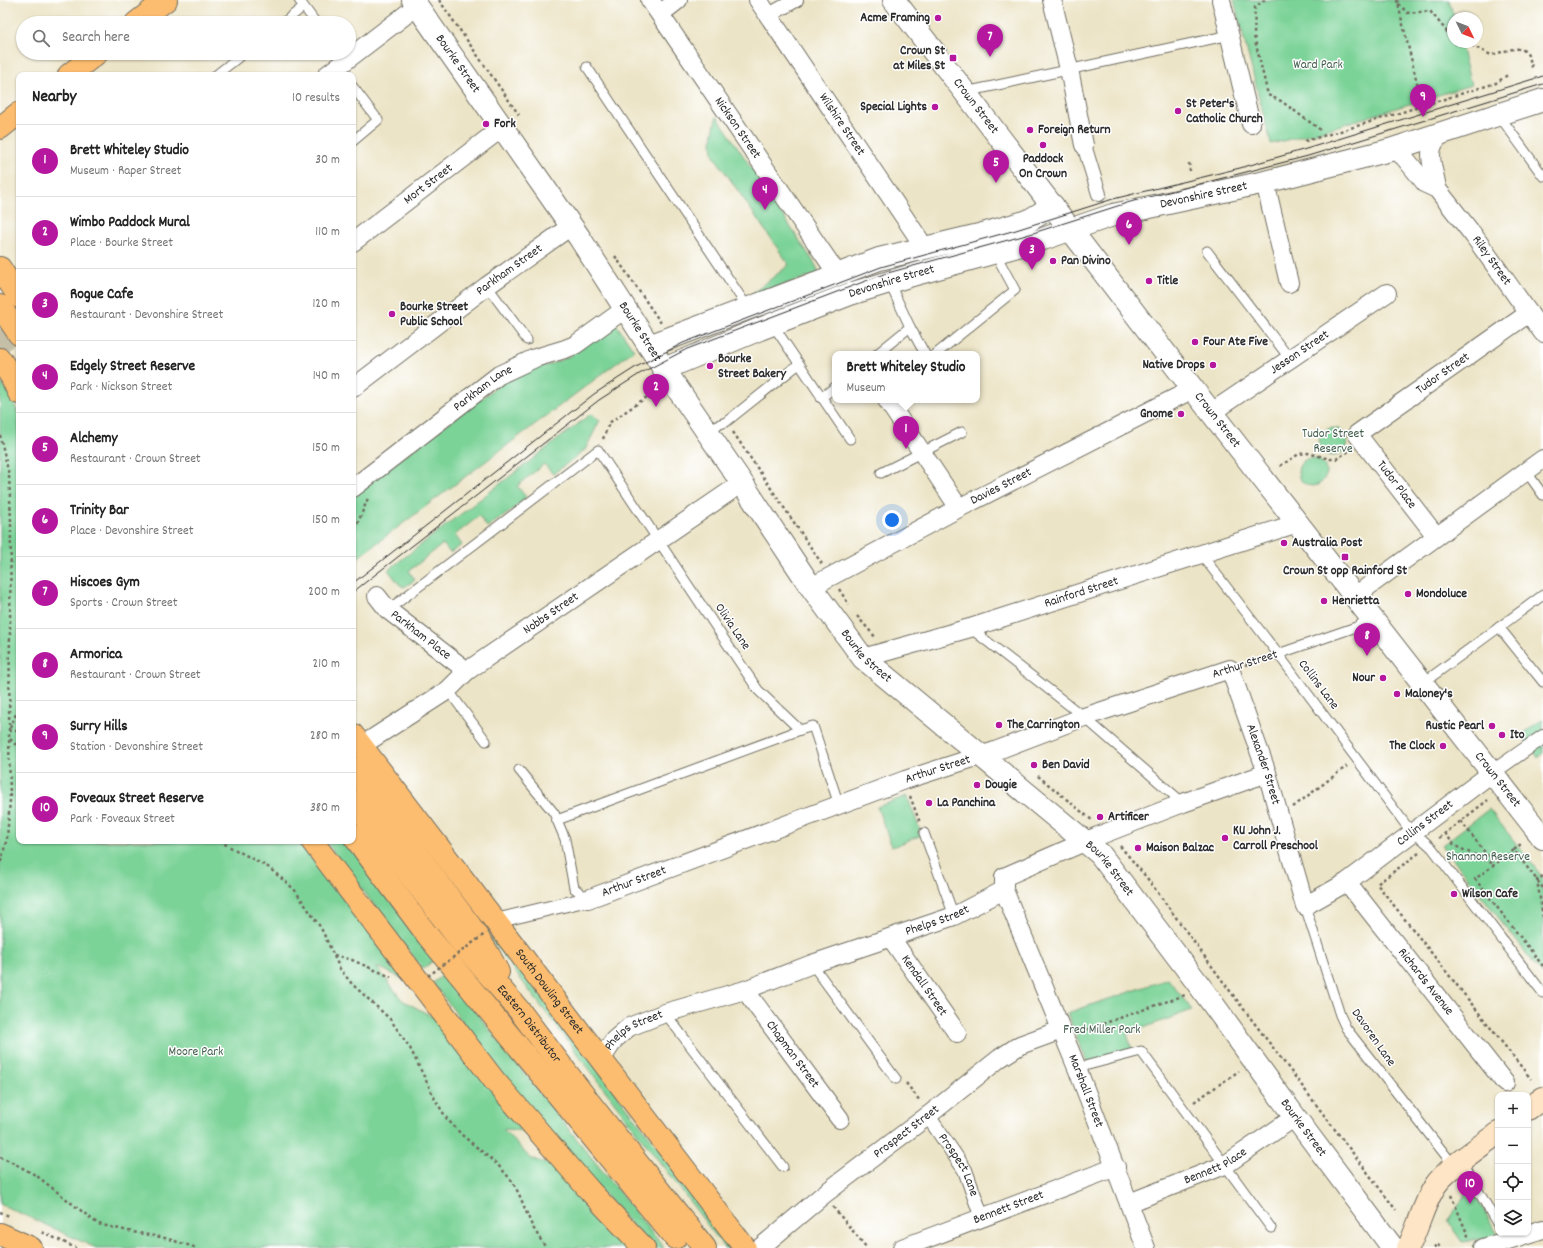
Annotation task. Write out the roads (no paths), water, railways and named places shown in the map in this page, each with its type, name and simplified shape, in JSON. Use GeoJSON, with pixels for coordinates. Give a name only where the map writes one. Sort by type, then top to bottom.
{"type":"FeatureCollection","features":[{"type":"Feature","properties":{"kind":"main road"},"geometry":{"type":"LineString","coordinates":[[145,16],[166,0]]}},
{"type":"Feature","properties":{"kind":"main road"},"geometry":{"type":"LineString","coordinates":[[73,72],[88,60]]}},
{"type":"Feature","properties":{"kind":"main road"},"geometry":{"type":"LineString","coordinates":[[0,128],[16,115]]}},
{"type":"Feature","properties":{"kind":"main road"},"geometry":{"type":"LineString","coordinates":[[0,268],[16,292]]}},
{"type":"Feature","properties":{"kind":"main road"},"geometry":{"type":"LineString","coordinates":[[0,306],[16,330]]}},
{"type":"Feature","properties":{"kind":"main road"},"geometry":{"type":"LineString","coordinates":[[0,359],[12,376],[16,386]]}},
{"type":"Feature","properties":{"kind":"main road","name":"South Dowling Street"},"geometry":{"type":"LineString","coordinates":[[357,741],[745,1248]]}},
{"type":"Feature","properties":{"kind":"main road"},"geometry":{"type":"LineString","coordinates":[[356,772],[480,941],[519,1010]]}},
{"type":"Feature","properties":{"kind":"main road","name":"Eastern Distributor"},"geometry":{"type":"LineString","coordinates":[[356,805],[465,947],[519,1010],[594,1108],[705,1248]]}},
{"type":"Feature","properties":{"kind":"main road","name":"Eastern Distributor"},"geometry":{"type":"LineString","coordinates":[[356,839],[428,936],[675,1238]]}},
{"type":"Feature","properties":{"kind":"main road"},"geometry":{"type":"LineString","coordinates":[[314,844],[494,1080],[590,1191],[644,1248]]}},
{"type":"Feature","properties":{"kind":"main road"},"geometry":{"type":"LineString","coordinates":[[1531,1107],[1543,1098]]}},
{"type":"Feature","properties":{"kind":"main road"},"geometry":{"type":"LineString","coordinates":[[1408,1248],[1429,1196],[1436,1184],[1457,1164],[1495,1135]]}},
{"type":"Feature","properties":{"kind":"main road"},"geometry":{"type":"LineString","coordinates":[[0,1234],[31,1248]]}},
{"type":"Feature","properties":{"kind":"street"},"geometry":{"type":"LineString","coordinates":[[655,7],[678,0]]}},
{"type":"Feature","properties":{"kind":"street","name":"Wilshire Street"},"geometry":{"type":"LineString","coordinates":[[758,0],[919,239],[924,249]]}},
{"type":"Feature","properties":{"kind":"street"},"geometry":{"type":"LineString","coordinates":[[769,16],[796,0]]}},
{"type":"Feature","properties":{"kind":"street","name":"Crown Street"},"geometry":{"type":"LineString","coordinates":[[894,0],[1193,389],[1543,838]]}},
{"type":"Feature","properties":{"kind":"street"},"geometry":{"type":"LineString","coordinates":[[1052,0],[1069,69],[1084,145],[1099,194]]}},
{"type":"Feature","properties":{"kind":"street"},"geometry":{"type":"LineString","coordinates":[[1221,0],[1252,124]]}},
{"type":"Feature","properties":{"kind":"street"},"geometry":{"type":"LineString","coordinates":[[356,51],[415,3]]}},
{"type":"Feature","properties":{"kind":"street","name":"Bourke Street"},"geometry":{"type":"LineString","coordinates":[[415,3],[571,226],[649,346],[661,379],[708,433],[811,586],[863,658],[979,756],[1100,854],[1202,989],[1393,1248]]}},
{"type":"Feature","properties":{"kind":"street","name":"Nickson Street"},"geometry":{"type":"LineString","coordinates":[[655,7],[838,275]]}},
{"type":"Feature","properties":{"kind":"street","name":"Devonshire Street"},"geometry":{"type":"LineString","coordinates":[[661,379],[680,362],[850,294],[1044,240],[1113,215],[1264,182],[1390,150],[1543,100]]}},
{"type":"Feature","properties":{"kind":"street","name":"Mort Street"},"geometry":{"type":"LineString","coordinates":[[356,240],[503,127]]}},
{"type":"Feature","properties":{"kind":"street","name":"Riley Street"},"geometry":{"type":"LineString","coordinates":[[1437,189],[1431,153],[1433,143],[1442,134]]}},
{"type":"Feature","properties":{"kind":"street","name":"Riley Street"},"geometry":{"type":"LineString","coordinates":[[1390,150],[1398,152],[1404,157],[1426,184],[1437,189],[1474,236],[1542,332]]}},
{"type":"Feature","properties":{"kind":"street"},"geometry":{"type":"LineString","coordinates":[[1264,182],[1289,284]]}},
{"type":"Feature","properties":{"kind":"street","name":"Devonshire Street"},"geometry":{"type":"LineString","coordinates":[[649,346],[879,259],[979,235],[1028,221],[1052,206]]}},
{"type":"Feature","properties":{"kind":"street","name":"Parkham Street"},"geometry":{"type":"LineString","coordinates":[[356,386],[487,286],[571,226]]}},
{"type":"Feature","properties":{"kind":"street","name":"Jesson Street"},"geometry":{"type":"LineString","coordinates":[[1212,412],[1387,294]]}},
{"type":"Feature","properties":{"kind":"street","name":"Parkham Lane"},"geometry":{"type":"LineString","coordinates":[[356,486],[499,375],[535,358],[575,345],[625,309]]}},
{"type":"Feature","properties":{"kind":"street","name":"Tudor Street"},"geometry":{"type":"LineString","coordinates":[[1360,438],[1529,313]]}},
{"type":"Feature","properties":{"kind":"street","name":"Davies Street"},"geometry":{"type":"LineString","coordinates":[[811,586],[959,508],[1193,389]]}},
{"type":"Feature","properties":{"kind":"street"},"geometry":{"type":"LineString","coordinates":[[889,403],[959,508]]}},
{"type":"Feature","properties":{"kind":"street","name":"Tudor Place"},"geometry":{"type":"LineString","coordinates":[[1360,438],[1436,536]]}},
{"type":"Feature","properties":{"kind":"street"},"geometry":{"type":"LineString","coordinates":[[1355,596],[1543,459]]}},
{"type":"Feature","properties":{"kind":"street","name":"Nobbs Street"},"geometry":{"type":"LineString","coordinates":[[357,741],[448,690],[467,671],[742,483]]}},
{"type":"Feature","properties":{"kind":"street","name":"Rainford Street"},"geometry":{"type":"LineString","coordinates":[[863,658],[970,628],[1298,523]]}},
{"type":"Feature","properties":{"kind":"street","name":"Parkham Place"},"geometry":{"type":"LineString","coordinates":[[377,596],[388,610],[467,671]]}},
{"type":"Feature","properties":{"kind":"street","name":"Arthur Street"},"geometry":{"type":"LineString","coordinates":[[504,920],[588,899],[905,780],[979,756],[1084,717],[1230,670]]}},
{"type":"Feature","properties":{"kind":"street","name":"Alexander Street"},"geometry":{"type":"LineString","coordinates":[[1230,670],[1267,773],[1305,906]]}},
{"type":"Feature","properties":{"kind":"street","name":"Collins Street"},"geometry":{"type":"LineString","coordinates":[[1305,906],[1347,882],[1492,772],[1543,737]]}},
{"type":"Feature","properties":{"kind":"street"},"geometry":{"type":"LineString","coordinates":[[1004,890],[1004,877],[1183,803],[1267,773]]}},
{"type":"Feature","properties":{"kind":"street","name":"Richards Avenue"},"geometry":{"type":"LineString","coordinates":[[1347,882],[1504,1083]]}},
{"type":"Feature","properties":{"kind":"street","name":"Phelps Street"},"geometry":{"type":"LineString","coordinates":[[601,1060],[614,1040],[629,1027],[665,1013],[745,990],[812,964],[954,916],[1004,890]]}},
{"type":"Feature","properties":{"kind":"street","name":"Marshall Street"},"geometry":{"type":"LineString","coordinates":[[1004,890],[1116,1167],[1145,1248]]}},
{"type":"Feature","properties":{"kind":"street","name":"Kendall Street"},"geometry":{"type":"LineString","coordinates":[[891,938],[957,1033]]}},
{"type":"Feature","properties":{"kind":"street","name":"Chapman Street"},"geometry":{"type":"LineString","coordinates":[[745,990],[840,1119]]}},
{"type":"Feature","properties":{"kind":"street","name":"Prospect Street"},"geometry":{"type":"LineString","coordinates":[[760,1248],[823,1195],[929,1115],[1000,1058],[1020,1045],[1063,1034]]}},
{"type":"Feature","properties":{"kind":"street","name":"Prospect Lane"},"geometry":{"type":"LineString","coordinates":[[929,1115],[965,1170],[982,1218]]}},
{"type":"Feature","properties":{"kind":"street","name":"Bennett Place"},"geometry":{"type":"LineString","coordinates":[[1129,1203],[1225,1165],[1295,1117]]}},
{"type":"Feature","properties":{"kind":"street","name":"Bennett Street"},"geometry":{"type":"LineString","coordinates":[[902,1248],[1116,1167]]}},
{"type":"Feature","properties":{"kind":"street"},"geometry":{"type":"LineString","coordinates":[[1477,1245],[1543,1229]]}},
{"type":"Feature","properties":{"kind":"lane"},"geometry":{"type":"LineString","coordinates":[[289,16],[301,3],[311,16]]}},
{"type":"Feature","properties":{"kind":"lane"},"geometry":{"type":"LineString","coordinates":[[965,92],[1230,35]]}},
{"type":"Feature","properties":{"kind":"lane"},"geometry":{"type":"LineString","coordinates":[[220,72],[235,60]]}},
{"type":"Feature","properties":{"kind":"lane"},"geometry":{"type":"LineString","coordinates":[[587,67],[748,308]]}},
{"type":"Feature","properties":{"kind":"lane"},"geometry":{"type":"LineString","coordinates":[[356,91],[378,120],[356,138]]}},
{"type":"Feature","properties":{"kind":"lane"},"geometry":{"type":"LineString","coordinates":[[1497,114],[1543,176]]}},
{"type":"Feature","properties":{"kind":"lane"},"geometry":{"type":"LineString","coordinates":[[1207,251],[1290,359]]}},
{"type":"Feature","properties":{"kind":"lane"},"geometry":{"type":"LineString","coordinates":[[940,351],[1015,290],[995,253]]}},
{"type":"Feature","properties":{"kind":"lane"},"geometry":{"type":"LineString","coordinates":[[889,282],[910,327],[923,351]]}},
{"type":"Feature","properties":{"kind":"lane"},"geometry":{"type":"LineString","coordinates":[[487,286],[527,340]]}},
{"type":"Feature","properties":{"kind":"lane"},"geometry":{"type":"LineString","coordinates":[[773,325],[850,439]]}},
{"type":"Feature","properties":{"kind":"lane"},"geometry":{"type":"LineString","coordinates":[[881,351],[910,327]]}},
{"type":"Feature","properties":{"kind":"lane"},"geometry":{"type":"LineString","coordinates":[[708,433],[726,422],[799,364]]}},
{"type":"Feature","properties":{"kind":"lane"},"geometry":{"type":"LineString","coordinates":[[821,398],[832,389]]}},
{"type":"Feature","properties":{"kind":"lane"},"geometry":{"type":"LineString","coordinates":[[881,473],[962,432]]}},
{"type":"Feature","properties":{"kind":"lane","name":"Olivia Lane"},"geometry":{"type":"LineString","coordinates":[[388,610],[598,450],[758,690],[800,730]]}},
{"type":"Feature","properties":{"kind":"lane"},"geometry":{"type":"LineString","coordinates":[[1526,471],[1543,495]]}},
{"type":"Feature","properties":{"kind":"lane","name":"Collins Lane"},"geometry":{"type":"LineString","coordinates":[[1201,554],[1412,832],[1429,845],[1543,993]]}},
{"type":"Feature","properties":{"kind":"lane"},"geometry":{"type":"LineString","coordinates":[[1423,683],[1543,595]]}},
{"type":"Feature","properties":{"kind":"lane","name":"Arthur Street"},"geometry":{"type":"LineString","coordinates":[[1278,654],[1356,626],[1372,618]]}},
{"type":"Feature","properties":{"kind":"lane"},"geometry":{"type":"LineString","coordinates":[[1499,627],[1543,682]]}},
{"type":"Feature","properties":{"kind":"lane"},"geometry":{"type":"LineString","coordinates":[[970,628],[1084,717],[1183,803]]}},
{"type":"Feature","properties":{"kind":"lane"},"geometry":{"type":"LineString","coordinates":[[448,690],[486,741]]}},
{"type":"Feature","properties":{"kind":"lane"},"geometry":{"type":"LineString","coordinates":[[557,820],[813,726],[839,804]]}},
{"type":"Feature","properties":{"kind":"lane"},"geometry":{"type":"LineString","coordinates":[[519,770],[554,813],[565,839],[574,888],[588,899]]}},
{"type":"Feature","properties":{"kind":"lane"},"geometry":{"type":"LineString","coordinates":[[924,833],[954,916]]}},
{"type":"Feature","properties":{"kind":"lane","name":"Davoren Lane"},"geometry":{"type":"LineString","coordinates":[[1305,906],[1340,1015],[1346,1028],[1457,1164],[1495,1221]]}},
{"type":"Feature","properties":{"kind":"lane"},"geometry":{"type":"LineString","coordinates":[[812,964],[896,1079]]}},
{"type":"Feature","properties":{"kind":"lane"},"geometry":{"type":"LineString","coordinates":[[665,1013],[783,1166]]}},
{"type":"Feature","properties":{"kind":"lane"},"geometry":{"type":"LineString","coordinates":[[1077,1068],[1141,1051],[1271,1228]]}},
{"type":"Feature","properties":{"kind":"tunnel"},"geometry":{"type":"LineString","coordinates":[[0,329],[16,354]]}},
{"type":"Feature","properties":{"kind":"tram line"},"geometry":{"type":"LineString","coordinates":[[356,581],[594,394],[636,367],[683,343],[881,267],[1016,230],[1113,199],[1240,168],[1306,149],[1543,76]]}},
{"type":"Feature","properties":{"kind":"tram line"},"geometry":{"type":"LineString","coordinates":[[356,590],[599,400],[641,373],[687,349],[884,274],[1030,234],[1130,202],[1308,156],[1543,84]]}},
{"type":"Feature","properties":{"kind":"place","name":"Acme Framing"},"geometry":{"type":"Point","coordinates":[938,18]}},
{"type":"Feature","properties":{"kind":"place","name":"Hiscoes Gym"},"geometry":{"type":"Point","coordinates":[990,57]}},
{"type":"Feature","properties":{"kind":"place","name":"Crown St at Miles St"},"geometry":{"type":"Point","coordinates":[953,58]}},
{"type":"Feature","properties":{"kind":"place","name":"Special Lights"},"geometry":{"type":"Point","coordinates":[935,107]}},
{"type":"Feature","properties":{"kind":"place","name":"St Peter's Catholic Church"},"geometry":{"type":"Point","coordinates":[1178,111]}},
{"type":"Feature","properties":{"kind":"place","name":"Surry Hills"},"geometry":{"type":"Point","coordinates":[1423,117]}},
{"type":"Feature","properties":{"kind":"place","name":"Fork"},"geometry":{"type":"Point","coordinates":[486,124]}},
{"type":"Feature","properties":{"kind":"place","name":"Foreign Return"},"geometry":{"type":"Point","coordinates":[1030,130]}},
{"type":"Feature","properties":{"kind":"place","name":"Paddock On Crown"},"geometry":{"type":"Point","coordinates":[1043,145]}},
{"type":"Feature","properties":{"kind":"place","name":"Alchemy"},"geometry":{"type":"Point","coordinates":[996,183]}},
{"type":"Feature","properties":{"kind":"place","name":"Edgely Street Reserve"},"geometry":{"type":"Point","coordinates":[765,210]}},
{"type":"Feature","properties":{"kind":"place","name":"Trinity Bar"},"geometry":{"type":"Point","coordinates":[1129,245]}},
{"type":"Feature","properties":{"kind":"place","name":"Pan Divino"},"geometry":{"type":"Point","coordinates":[1053,261]}},
{"type":"Feature","properties":{"kind":"place","name":"Rogue Cafe"},"geometry":{"type":"Point","coordinates":[1032,270]}},
{"type":"Feature","properties":{"kind":"place","name":"Title"},"geometry":{"type":"Point","coordinates":[1149,281]}},
{"type":"Feature","properties":{"kind":"place","name":"Bourke Street Public School"},"geometry":{"type":"Point","coordinates":[392,314]}},
{"type":"Feature","properties":{"kind":"place","name":"Four Ate Five"},"geometry":{"type":"Point","coordinates":[1195,342]}},
{"type":"Feature","properties":{"kind":"place","name":"Native Drops"},"geometry":{"type":"Point","coordinates":[1213,365]}},
{"type":"Feature","properties":{"kind":"place","name":"Bourke Street Bakery"},"geometry":{"type":"Point","coordinates":[710,366]}},
{"type":"Feature","properties":{"kind":"place","name":"Wimbo Paddock Mural"},"geometry":{"type":"Point","coordinates":[656,407]}},
{"type":"Feature","properties":{"kind":"place","name":"Gnome"},"geometry":{"type":"Point","coordinates":[1181,414]}},
{"type":"Feature","properties":{"kind":"place","name":"Brett Whiteley Studio"},"geometry":{"type":"Point","coordinates":[906,449]}},
{"type":"Feature","properties":{"kind":"place","name":"Australia Post"},"geometry":{"type":"Point","coordinates":[1284,543]}},
{"type":"Feature","properties":{"kind":"place","name":"Crown St opp Rainford St"},"geometry":{"type":"Point","coordinates":[1345,557]}},
{"type":"Feature","properties":{"kind":"place","name":"Mondoluce"},"geometry":{"type":"Point","coordinates":[1408,594]}},
{"type":"Feature","properties":{"kind":"place","name":"Henrietta"},"geometry":{"type":"Point","coordinates":[1324,601]}},
{"type":"Feature","properties":{"kind":"place","name":"Armorica"},"geometry":{"type":"Point","coordinates":[1367,656]}},
{"type":"Feature","properties":{"kind":"place","name":"Nour"},"geometry":{"type":"Point","coordinates":[1383,678]}},
{"type":"Feature","properties":{"kind":"place","name":"Maloney's"},"geometry":{"type":"Point","coordinates":[1397,694]}},
{"type":"Feature","properties":{"kind":"place","name":"The Carrington"},"geometry":{"type":"Point","coordinates":[999,725]}},
{"type":"Feature","properties":{"kind":"place","name":"Rustic Pearl"},"geometry":{"type":"Point","coordinates":[1492,726]}},
{"type":"Feature","properties":{"kind":"place","name":"Ito"},"geometry":{"type":"Point","coordinates":[1502,735]}},
{"type":"Feature","properties":{"kind":"place","name":"The Clock"},"geometry":{"type":"Point","coordinates":[1443,746]}},
{"type":"Feature","properties":{"kind":"place","name":"Ben David"},"geometry":{"type":"Point","coordinates":[1034,765]}},
{"type":"Feature","properties":{"kind":"place","name":"Dougie"},"geometry":{"type":"Point","coordinates":[977,785]}},
{"type":"Feature","properties":{"kind":"place","name":"La Panchina"},"geometry":{"type":"Point","coordinates":[929,803]}},
{"type":"Feature","properties":{"kind":"place","name":"Artificer"},"geometry":{"type":"Point","coordinates":[1100,817]}},
{"type":"Feature","properties":{"kind":"place","name":"KU John J. Carroll Preschool"},"geometry":{"type":"Point","coordinates":[1225,838]}},
{"type":"Feature","properties":{"kind":"place","name":"Maison Balzac"},"geometry":{"type":"Point","coordinates":[1138,848]}},
{"type":"Feature","properties":{"kind":"place","name":"Wilson Cafe"},"geometry":{"type":"Point","coordinates":[1454,894]}},
{"type":"Feature","properties":{"kind":"place","name":"Foveaux Street Reserve"},"geometry":{"type":"Point","coordinates":[1470,1204]}},
{"type":"Feature","properties":{"kind":"park label","name":"Ward Park"},"geometry":{"type":"Point","coordinates":[1318,65]}},
{"type":"Feature","properties":{"kind":"park label","name":"Tudor Street Reserve"},"geometry":{"type":"Point","coordinates":[1333,442]}},
{"type":"Feature","properties":{"kind":"park label","name":"Shannon Reserve"},"geometry":{"type":"Point","coordinates":[1488,857]}},
{"type":"Feature","properties":{"kind":"park label","name":"Fred Miller Park"},"geometry":{"type":"Point","coordinates":[1102,1030]}},
{"type":"Feature","properties":{"kind":"park label","name":"Moore Park"},"geometry":{"type":"Point","coordinates":[196,1052]}}]}
